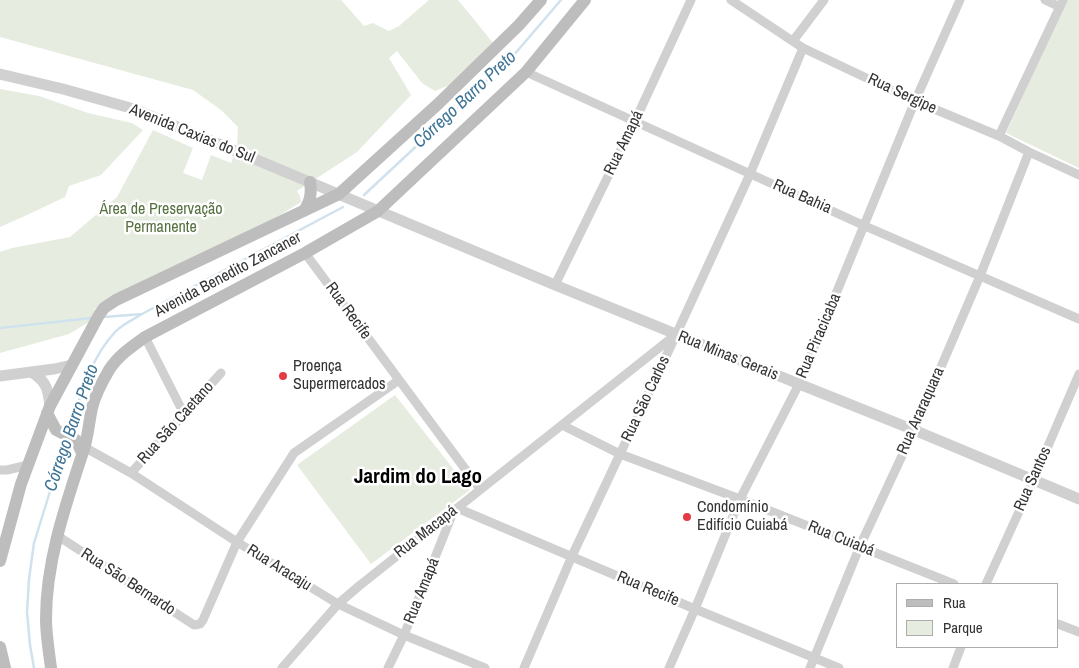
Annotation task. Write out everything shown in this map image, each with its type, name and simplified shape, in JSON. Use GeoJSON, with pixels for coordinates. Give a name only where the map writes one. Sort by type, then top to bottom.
{"type":"FeatureCollection","features":[{"type":"Feature","properties":{"kind":"main road","name":"Avenida Benedito Zancaner"},"geometry":{"type":"LineString","coordinates":[[0,561],[21,484],[48,410],[104,308],[339,194],[438,104],[520,25],[541,0]]}},
{"type":"Feature","properties":{"kind":"main road","name":"Avenida Benedito Zancaner"},"geometry":{"type":"LineString","coordinates":[[51,668],[46,636],[46,607],[50,570],[81,443],[101,385],[117,359],[145,337],[305,253],[378,211],[526,72],[585,0]]}},
{"type":"Feature","properties":{"kind":"main road"},"geometry":{"type":"LineString","coordinates":[[304,211],[311,196],[310,182]]}},
{"type":"Feature","properties":{"kind":"main road"},"geometry":{"type":"LineString","coordinates":[[48,410],[56,430]]}},
{"type":"Feature","properties":{"kind":"main road"},"geometry":{"type":"LineString","coordinates":[[39,434],[56,430],[81,443]]}},
{"type":"Feature","properties":{"kind":"main road"},"geometry":{"type":"LineString","coordinates":[[0,647],[5,668]]}},
{"type":"Feature","properties":{"kind":"street","name":"Rua Amapá"},"geometry":{"type":"LineString","coordinates":[[555,286],[691,0]]}},
{"type":"Feature","properties":{"kind":"street","name":"Rua Sergipe"},"geometry":{"type":"LineString","coordinates":[[731,0],[803,48],[915,101],[999,136],[1079,175]]}},
{"type":"Feature","properties":{"kind":"street"},"geometry":{"type":"LineString","coordinates":[[793,41],[824,0]]}},
{"type":"Feature","properties":{"kind":"street","name":"Rua Piracicaba"},"geometry":{"type":"LineString","coordinates":[[669,668],[740,498],[799,384],[915,101],[960,0]]}},
{"type":"Feature","properties":{"kind":"street"},"geometry":{"type":"LineString","coordinates":[[999,136],[1062,3],[1045,0]]}},
{"type":"Feature","properties":{"kind":"street","name":"Rua São Carlos"},"geometry":{"type":"LineString","coordinates":[[524,668],[572,556],[750,174],[803,48]]}},
{"type":"Feature","properties":{"kind":"street","name":"Rua Bahia"},"geometry":{"type":"LineString","coordinates":[[526,72],[865,226],[1079,319]]}},
{"type":"Feature","properties":{"kind":"street","name":"Avenida Caxias do Sul"},"geometry":{"type":"LineString","coordinates":[[0,74],[134,109],[378,211]]}},
{"type":"Feature","properties":{"kind":"street","name":"Rua Araraquara"},"geometry":{"type":"LineString","coordinates":[[810,668],[860,546],[914,430],[980,276],[1029,152]]}},
{"type":"Feature","properties":{"kind":"street","name":"Rua Minas Gerais"},"geometry":{"type":"LineString","coordinates":[[378,211],[555,286],[914,430],[1079,499]]}},
{"type":"Feature","properties":{"kind":"street","name":"Rua Recife"},"geometry":{"type":"LineString","coordinates":[[305,253],[480,489]]}},
{"type":"Feature","properties":{"kind":"street","name":"Rua Macapá"},"geometry":{"type":"LineString","coordinates":[[282,668],[338,604],[359,586],[676,335]]}},
{"type":"Feature","properties":{"kind":"street"},"geometry":{"type":"LineString","coordinates":[[145,337],[184,414]]}},
{"type":"Feature","properties":{"kind":"street"},"geometry":{"type":"LineString","coordinates":[[0,376],[54,370],[72,365]]}},
{"type":"Feature","properties":{"kind":"street"},"geometry":{"type":"LineString","coordinates":[[33,373],[42,379],[46,385],[48,410]]}},
{"type":"Feature","properties":{"kind":"street","name":"Rua São Caetano"},"geometry":{"type":"LineString","coordinates":[[131,474],[221,373]]}},
{"type":"Feature","properties":{"kind":"street","name":"Rua Santos"},"geometry":{"type":"LineString","coordinates":[[986,583],[1079,374]]}},
{"type":"Feature","properties":{"kind":"street"},"geometry":{"type":"LineString","coordinates":[[237,542],[294,453],[400,380]]}},
{"type":"Feature","properties":{"kind":"street","name":"Rua Cuiabá"},"geometry":{"type":"LineString","coordinates":[[562,425],[620,454],[740,498],[952,583]]}},
{"type":"Feature","properties":{"kind":"street","name":"Rua Aracaju"},"geometry":{"type":"LineString","coordinates":[[81,443],[338,604],[404,635],[484,668]]}},
{"type":"Feature","properties":{"kind":"street"},"geometry":{"type":"LineString","coordinates":[[3,470],[28,465]]}},
{"type":"Feature","properties":{"kind":"street"},"geometry":{"type":"LineString","coordinates":[[3,470],[11,472],[21,484]]}},
{"type":"Feature","properties":{"kind":"street","name":"Rua Amapá"},"geometry":{"type":"LineString","coordinates":[[388,668],[404,635],[455,510]]}},
{"type":"Feature","properties":{"kind":"street","name":"Rua Recife"},"geometry":{"type":"LineString","coordinates":[[455,510],[572,556],[839,668]]}},
{"type":"Feature","properties":{"kind":"street","name":"Rua São Bernardo"},"geometry":{"type":"LineString","coordinates":[[58,536],[194,625],[200,624],[203,620],[237,542]]}},
{"type":"Feature","properties":{"kind":"street"},"geometry":{"type":"LineString","coordinates":[[1059,624],[1079,632]]}},
{"type":"Feature","properties":{"kind":"street"},"geometry":{"type":"LineString","coordinates":[[953,668],[961,648]]}},
{"type":"Feature","properties":{"kind":"green space","name":"Área de Preservação Permanente"},"geometry":{"type":"Polygon","coordinates":[[[0,0],[341,0],[364,26],[373,23],[389,31],[399,26],[429,0],[458,0],[494,44],[455,83],[435,91],[422,83],[397,51],[389,58],[411,95],[357,152],[297,191],[301,202],[258,229],[104,302],[95,309],[89,322],[69,334],[0,353],[0,252],[70,237],[117,197],[153,130],[193,148],[183,173],[202,180],[211,155],[231,163],[237,146],[238,127],[221,110],[193,90],[0,37],[0,0]]]}},
{"type":"Feature","properties":{"kind":"green space"},"geometry":{"type":"Polygon","coordinates":[[[1067,0],[1079,0],[1079,168],[1006,133],[1067,0]]]}},
{"type":"Feature","properties":{"kind":"green space"},"geometry":{"type":"Polygon","coordinates":[[[0,89],[39,96],[88,113],[132,123],[143,130],[101,175],[69,186],[65,197],[0,227],[0,89]]]}},
{"type":"Feature","properties":{"kind":"green space"},"geometry":{"type":"Polygon","coordinates":[[[395,395],[470,490],[371,564],[297,465],[395,395]]]}},
{"type":"Feature","properties":{"kind":"waterway","name":"Córrego Barro Preto"},"geometry":{"type":"LineString","coordinates":[[364,195],[513,56],[561,0]]}},
{"type":"Feature","properties":{"kind":"waterway","name":"Córrego Barro Preto"},"geometry":{"type":"LineString","coordinates":[[69,432],[87,378],[99,353],[119,328],[343,207]]}},
{"type":"Feature","properties":{"kind":"waterway"},"geometry":{"type":"LineString","coordinates":[[104,317],[142,314]]}},
{"type":"Feature","properties":{"kind":"waterway"},"geometry":{"type":"LineString","coordinates":[[0,328],[92,318]]}},
{"type":"Feature","properties":{"kind":"waterway","name":"Córrego Barro Preto"},"geometry":{"type":"LineString","coordinates":[[34,668],[27,612],[34,543],[66,440]]}},
{"type":"Feature","properties":{"kind":"place","name":"Proença Supermercados"},"geometry":{"type":"Point","coordinates":[283,376]}},
{"type":"Feature","properties":{"kind":"place","name":"Condomínio Edifício Cuiabá"},"geometry":{"type":"Point","coordinates":[687,517]}},
{"type":"Feature","properties":{"kind":"district","name":"Jardim do Lago"},"geometry":{"type":"Point","coordinates":[418,477]}}]}
